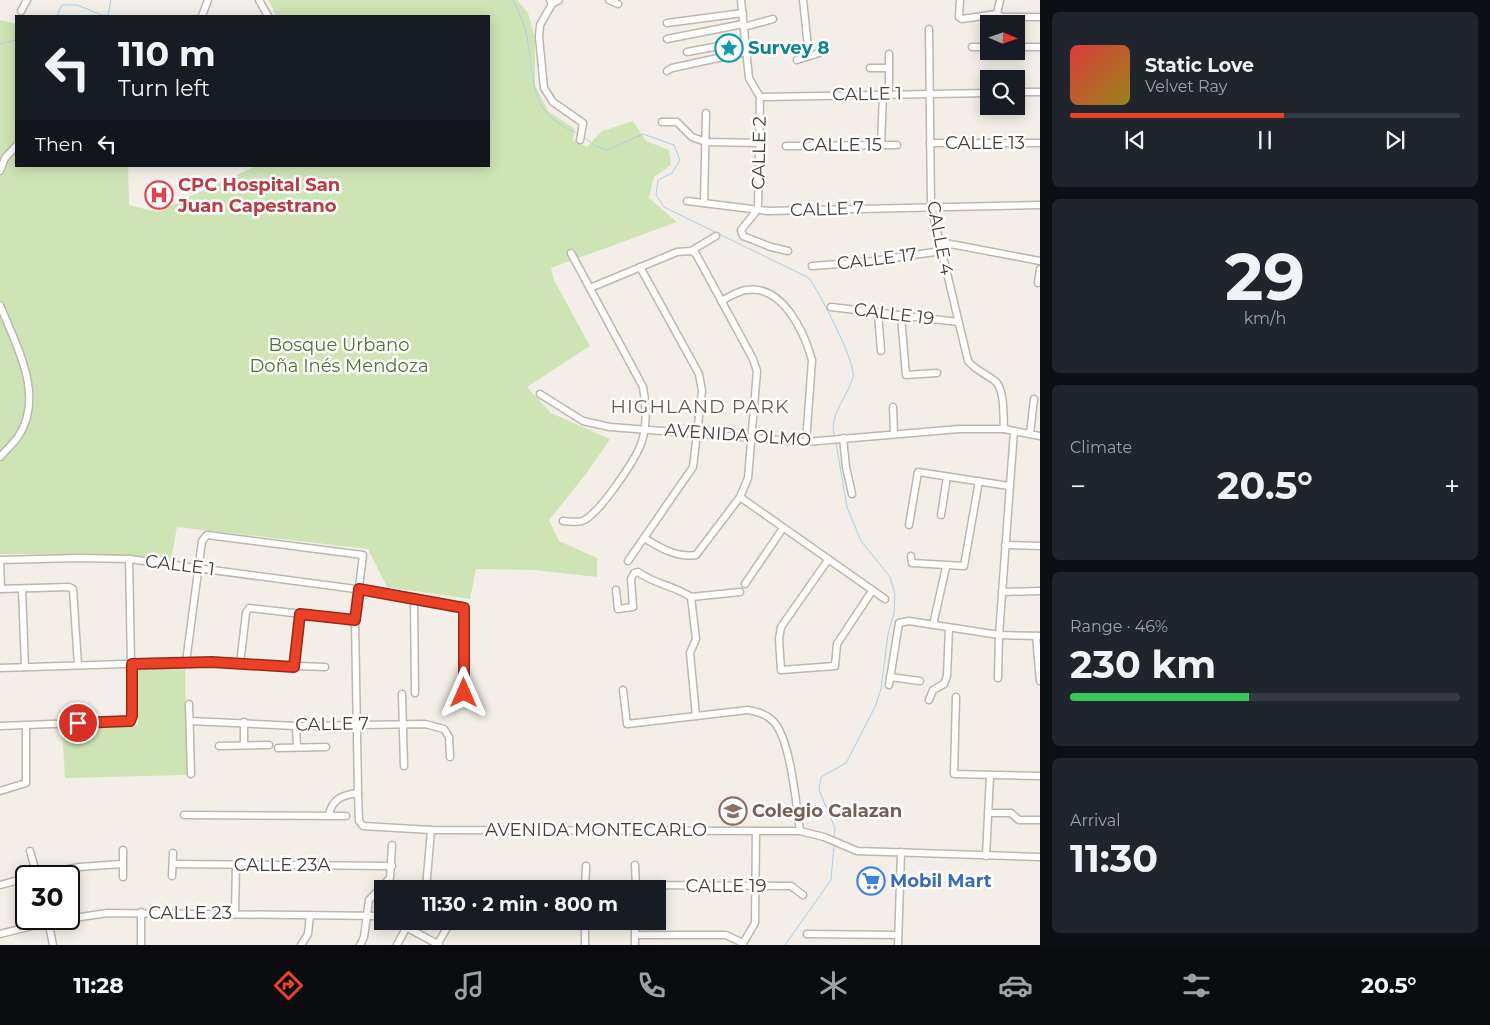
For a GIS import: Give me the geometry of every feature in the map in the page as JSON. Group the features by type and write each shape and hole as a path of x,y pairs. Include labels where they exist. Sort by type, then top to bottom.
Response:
{"street":[{"path":"21,11 27,0"},
{"path":"202,15 208,0"},
{"path":"259,0 267,15"},
{"path":"559,0 551,2 540,25 538,37 544,88 553,102 583,123 580,140"},
{"path":"609,0 618,4"},
{"path":"741,0 746,52 752,85 760,97"},
{"path":"803,0 809,56"},
{"path":"960,0 959,17 962,19 997,14 1002,17 1040,17"},
{"path":"997,14 1000,0"},
{"path":"666,23 743,13"},
{"path":"667,39 773,20"},
{"name":"CALLE 4","path":"929,29 931,206 968,360 974,369 997,383 1000,389 1004,429"},
{"path":"687,52 745,41"},
{"path":"1025,47 1040,46"},
{"path":"972,47 980,47"},
{"path":"666,71 672,68 746,52"},
{"path":"797,60 819,53"},
{"path":"881,145 889,54"},
{"path":"870,68 889,68"},
{"name":"CALLE 1","path":"760,97 980,92"},
{"path":"1025,92 1040,92"},
{"name":"CALLE 2","path":"758,209 760,97"},
{"path":"704,203 706,113"},
{"path":"662,122 677,122 692,137 706,142 760,143"},
{"name":"CALLE 13","path":"930,143 1040,143"},
{"name":"CALLE 15","path":"786,146 898,145"},
{"path":"0,171 5,158 15,147"},
{"name":"CALLE 7","path":"687,201 768,211 1040,205"},
{"path":"758,209 741,230 743,236 771,247 788,251"},
{"path":"590,288 677,252 692,250 716,236"},
{"path":"940,242 1040,261"},
{"path":"644,538 665,551 686,557 696,555 740,497 748,478 757,371 753,359 696,254 692,250"},
{"name":"CALLE 17","path":"812,266 866,262 941,251"},
{"path":"563,521 582,521 596,512 636,455 642,441 646,401 643,387 571,253"},
{"path":"628,561 693,467 702,390 698,374 640,267"},
{"path":"1038,283 1040,269"},
{"path":"721,301 744,290 760,289 774,295 787,308 809,349 812,360 806,442"},
{"path":"0,304 26,369 29,404 24,424 18,437 0,457"},
{"name":"CALLE 19","path":"830,307 958,322"},
{"path":"878,313 881,351"},
{"path":"901,316 906,375 937,373"},
{"name":"AVENIDA OLMO","path":"540,394 583,421 610,427 752,439 806,442 959,428 1004,429"},
{"path":"1030,434 1034,399"},
{"path":"893,408 894,434"},
{"path":"1004,429 1040,436"},
{"path":"998,678 999,635 1014,431"},
{"path":"844,438 846,467 852,494"},
{"path":"909,525 918,472 1010,486"},
{"path":"941,514 947,476"},
{"path":"911,556 912,563 946,567 964,566 979,481"},
{"path":"740,497 885,600"},
{"path":"744,584 783,528"},
{"path":"186,662 202,541 206,535 363,555 355,620 358,793 346,794 336,799 331,806 329,815"},
{"path":"1005,545 1040,546"},
{"path":"0,726 130,721 132,716 132,664 129,559"},
{"name":"CALLE 1","path":"0,560 129,559 414,597 464,608 464,693"},
{"path":"0,560 0,589 69,587 73,589 78,665"},
{"path":"828,560 781,627 779,639 781,670 835,666 837,644 872,591"},
{"path":"933,625 946,567"},
{"path":"616,590 618,609 633,607 631,579 634,573 638,572 658,583 681,590 691,597 740,592"},
{"path":"22,589 25,667"},
{"path":"1002,592 1040,591"},
{"path":"414,597 415,693"},
{"path":"691,597 696,639 690,653 696,716"},
{"path":"240,664 246,614 249,608 355,620"},
{"path":"294,667 300,614"},
{"path":"889,685 899,623 909,621 999,635 1038,636 1040,680"},
{"path":"929,700 933,690 944,684 947,676 948,628"},
{"path":"0,668 186,662 325,667"},
{"path":"890,677 920,681"},
{"path":"624,690 627,724 748,710 763,713 774,722 785,741 800,832"},
{"path":"402,694 404,766"},
{"path":"956,697 954,774 1040,776"},
{"path":"189,704 191,774"},
{"name":"CALLE 7","path":"190,721 244,722 296,726 426,724 444,729 448,737 450,757"},
{"path":"244,722 244,745"},
{"path":"0,791 26,783 26,726"},
{"path":"296,726 297,747"},
{"path":"219,746 269,745"},
{"path":"278,748 326,747"},
{"path":"986,856 990,776"},
{"name":"AVENIDA MONTECARLO","path":"358,793 359,821 363,826 431,830 800,832 824,837 857,850 1040,857"},
{"path":"989,813 1011,813 1019,820 1040,820"},
{"path":"184,815 346,816"},
{"path":"427,880 431,830"},
{"path":"635,935 726,936 743,944 755,923 756,831"},
{"path":"360,945 364,937 370,900 390,878 392,844"},
{"path":"123,850 123,877"},
{"path":"30,851 33,865"},
{"path":"898,945 901,852"},
{"path":"172,876 173,853"},
{"path":"80,867 123,864"},
{"name":"CALLE 23A","path":"173,864 392,866"},
{"path":"235,913 236,865"},
{"name":"CALLE 19","path":"635,865 636,880"},
{"path":"585,880 586,866"},
{"path":"0,885 15,881"},
{"name":"CALLE 19","path":"666,886 791,886 803,895"},
{"path":"141,912 141,945"},
{"name":"CALLE 23","path":"80,917 107,913 141,912 374,915"},
{"path":"301,945 308,934 310,915"},
{"name":"CALLE 23","path":"0,934 15,930"},
{"path":"50,930 53,945"},
{"path":"397,945 405,930"},
{"path":"417,930 438,945 446,930"},
{"path":"585,930 585,945"},
{"path":"635,930 635,945"},
{"path":"807,934 898,935"}],"green space":[{"name":"Bosque Urbano Doña Inés Mendoza","path":"269,0 517,0 528,13 535,38 535,85 548,111 575,129 573,140 587,147 602,131 633,121 646,141 669,150 671,165 654,177 649,198 677,222 551,268 554,280 590,346 527,387 551,413 610,439 586,474 549,520 559,541 597,558 597,577 534,570 476,569 470,599 387,587 368,549 177,527 171,560 80,554 0,554 0,20 15,24 15,167 128,167 129,205 157,212 254,167 490,167 490,15 276,15"},
{"path":"185,667 187,775 65,778 62,729 138,725 138,668"}],"waterway":[{"path":"108,15 111,0"},
{"path":"513,0 526,32 534,86 538,98 543,108 551,117 579,134"},
{"path":"57,15 62,5 77,5 102,15"},
{"path":"102,15 108,15"},
{"path":"0,44 15,40"},
{"path":"583,136 595,146 607,150 643,134 674,145 680,160 672,173 658,180 656,195 664,207 809,278 836,327 852,369 853,377 851,384 836,412 833,427 834,435"},
{"path":"834,837 835,828 819,790 821,777 846,763 875,707 881,689 888,634 894,614 895,594 890,577 861,541 847,507 836,443"},
{"path":"785,945 831,880 834,845"}],"place":[{"name":"Survey 8","path":"729,48"},
{"name":"CPC Hospital San Juan Capestrano","path":"159,195"},
{"name":"Colegio Calazan","path":"733,811"},
{"name":"Mobil Mart","path":"871,881"}],"district":[{"name":"HIGHLAND PARK","path":"700,406"}],"route":[{"path":"78,723 130,721 132,716 132,664 212,662 294,667 300,614 355,620 359,589 414,597 464,608 464,693"}]}
